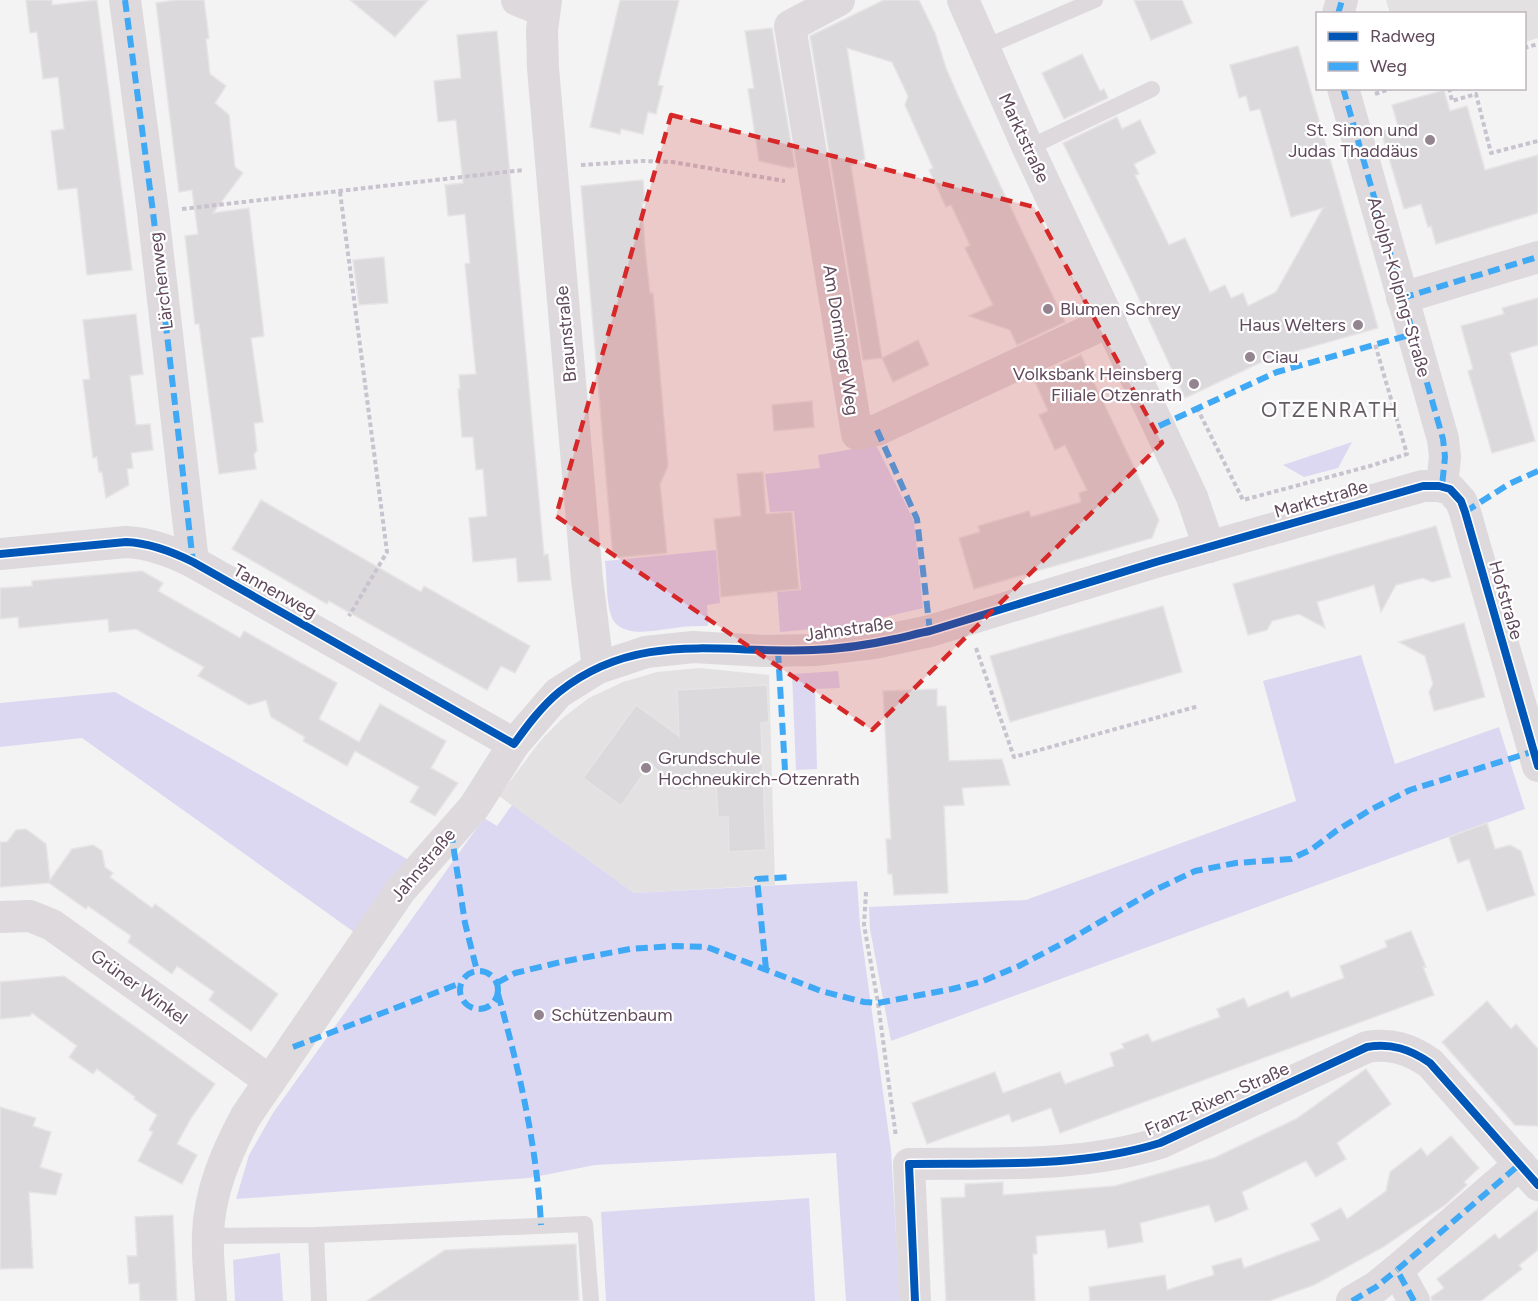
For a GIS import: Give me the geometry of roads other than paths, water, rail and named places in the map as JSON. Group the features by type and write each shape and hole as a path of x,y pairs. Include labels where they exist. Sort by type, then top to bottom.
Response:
{"street":[{"name":"Lärchenweg","path":"125,0 153,212 193,562"},
{"name":"Am Dominger Weg","path":"839,0 790,26 856,434 877,430 1110,321"},
{"name":"Marktstraße","path":"963,0 1028,148 1192,497 1209,546 1416,488 1431,485 1442,486"},
{"name":"Braunstraße","path":"536,4 542,30 542,58 587,579 598,668"},
{"name":"Adolph-Kolping-Straße","path":"1344,90 1444,446 1442,486"},
{"path":"1402,298 1538,257"},
{"name":"Hofstraße","path":"1442,486 1450,489 1458,497 1466,512 1538,766"},
{"name":"Tannenweg","path":"0,554 134,542 166,549 334,641 514,744"},
{"name":"Jahnstraße","path":"211,1301 208,1236 214,1193 227,1153 246,1116 400,891 474,807 514,744 558,693 598,668 639,653 673,648 764,651 834,649 896,639 1209,546"},
{"name":"Grüner Winkel","path":"0,917 30,916 52,925 270,1081"},
{"name":"Franz-Rixen-Straße","path":"915,1301 909,1164 1069,1161 1128,1152 1160,1143 1361,1050 1380,1046 1402,1048 1430,1064 1529,1174"},
{"path":"1352,1301 1376,1287 1529,1174"},
{"path":"1397,1270 1413,1301"}],"lane":[{"path":"983,48 1095,0"},
{"path":"1028,148 1152,89"},
{"path":"208,1236 316,1235 585,1224 591,1301"},
{"path":"316,1235 319,1301"}],"place":[{"name":"St. Simon und Judas Thaddäus","path":"1430,140"},
{"name":"Blumen Schrey","path":"1048,309"},
{"name":"Haus Welters","path":"1358,325"},
{"name":"Ciau","path":"1250,357"},
{"name":"Volksbank Heinsberg Filiale Otzenrath","path":"1194,384"},
{"name":"Grundschule Hochneukirch-Otzenrath","path":"646,768"},
{"name":"Schützenbaum","path":"539,1015"}],"district":[{"name":"OTZENRATH","path":"1330,410"}]}
